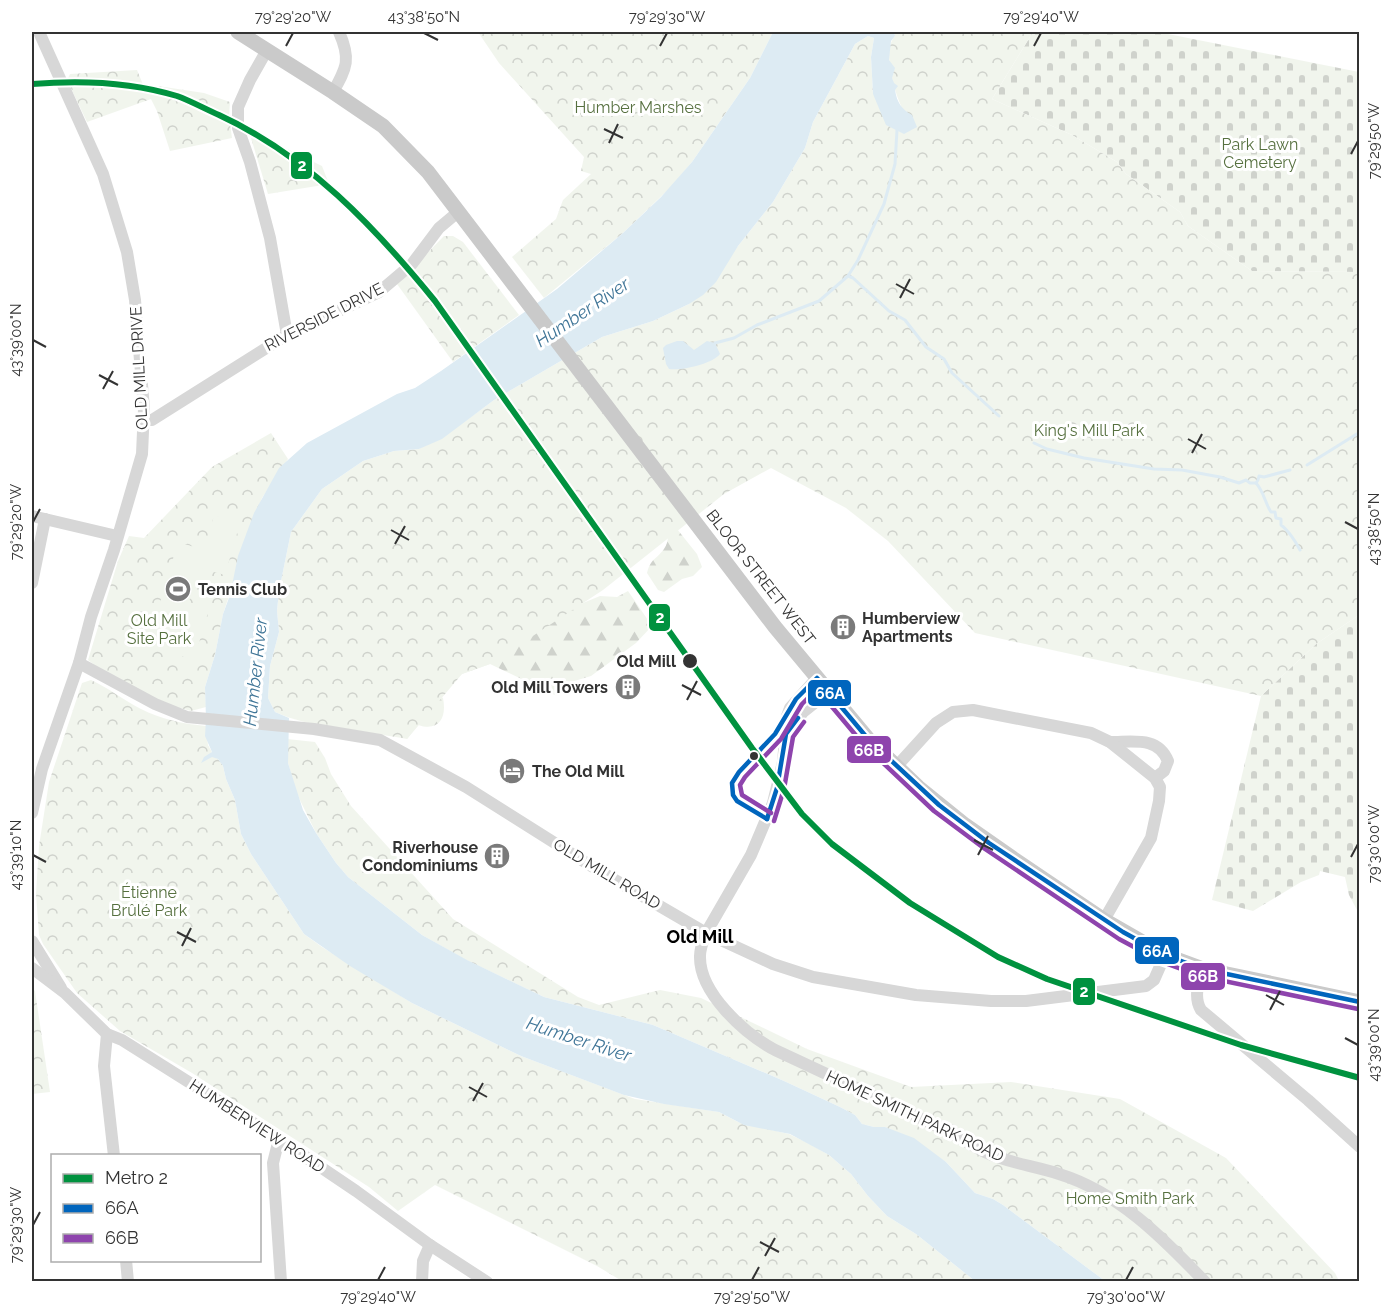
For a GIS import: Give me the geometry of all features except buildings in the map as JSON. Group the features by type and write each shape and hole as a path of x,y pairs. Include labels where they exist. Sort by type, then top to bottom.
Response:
{"main road":[{"name":"BLOOR STREET WEST","path":"238,32 383,126 428,172 828,692 869,740 896,767 965,825 1104,920 1166,955 1203,969 1359,1002"}],"street":[{"name":"OLD MILL DRIVE","path":"32,813 42,769 79,663 143,450 144,409 135,300 127,252 103,174 39,32"},
{"path":"333,92 347,64 346,51 339,32"},
{"path":"267,50 238,107 238,128 250,162 270,238 287,334"},
{"name":"RIVERSIDE DRIVE","path":"143,420 152,420 287,334 379,292 412,264 439,228 458,212"},
{"path":"32,516 117,536"},
{"path":"32,583 45,519"},
{"name":"OLD MILL ROAD","path":"79,663 154,704 187,717 314,729 380,740 466,786 596,869 706,933 773,964 813,977 916,995 981,1001 1026,1001 1143,986 1154,980 1166,955"},
{"name":"HOME SMITH PARK ROAD","path":"817,678 790,708 777,788 766,819 751,855 706,933 700,954 701,970 714,996 739,1026 758,1041 951,1133 985,1152 1002,1159 1060,1174 1117,1202 1163,1239 1205,1281"},
{"path":"786,734 803,712 828,692"},
{"path":"896,767 936,723 953,712 973,710 1091,734 1110,742 1155,777 1160,787 1151,838 1104,920"},
{"path":"1110,742 1141,742 1156,745 1164,750 1168,761 1164,771 1155,777"},
{"path":"32,941 40,957 65,993"},
{"name":"HUMBERVIEW ROAD","path":"32,968 65,993 107,1034 122,1040 279,1139 430,1245 487,1281"},
{"path":"1203,969 1197,993 1201,1010 1308,1100 1359,1147"},
{"path":"107,1034 104,1066 114,1154"},
{"path":"279,1139 273,1163 280,1281"},
{"path":"422,1281 423,1261 430,1245"},
{"path":"126,1262 128,1281"}],"green space":[{"name":"Humber Marshes","path":"478,32 773,32 750,78 692,162 672,186 623,233 544,298 512,257 556,219 563,200 591,174 581,171 584,157 499,63"},
{"name":"King's Mill Park","path":"894,32 1033,32 992,99 1072,135 1117,162 1126,174 1180,212 1188,226 1252,271 1359,272 1359,615 1316,644 1261,696 975,633 888,541 846,508 771,468 724,494 603,590 490,664 462,674 407,739 322,726 275,712 268,698 270,666 279,632 277,611 279,591 291,532 322,489 363,461 394,451 419,449 494,400 602,337 653,321 689,304 773,202 805,148 813,122 855,44 868,36 874,38 871,57 873,94 903,110 893,84 889,62"},
{"name":"Park Lawn Cemetery","path":"1033,32 1158,32 1359,72 1359,272 1252,271 1188,226 1180,212 1126,174 1117,162 1072,135 992,99"},
{"path":"137,70 144,87 157,89 158,86 204,93 230,102 232,138 170,151 151,99 87,122 67,80 70,74"},
{"path":"251,138 279,145 322,166 329,184 268,194"},
{"path":"444,236 453,236 463,242 519,315 453,362 397,284"},
{"name":"Old Mill Site Park","path":"271,433 288,459 262,498 223,614 215,655 205,687 206,707 191,711 169,705 114,680 88,660 118,561 129,536 144,538 212,467"},
{"name":"Tennis Club","path":"214,515 240,523 225,575 199,568 189,602 209,609 194,660 147,646 178,542 204,550"},
{"path":"669,519 697,554 702,567 693,576 682,579 664,592 658,590 647,573 652,562 666,546"},
{"path":"628,591 652,626 636,643 591,676 561,685 560,695 557,696 490,664 462,674 436,693 443,698 444,705 440,722 431,727 418,725 407,739 383,616 527,626 600,596 617,597"},
{"path":"1359,615 1359,911 1349,895 1345,877 1320,871 1319,875 1301,882 1253,911 1212,900 1261,696 1316,644"},
{"name":"Étienne Brûlé Park","path":"91,680 148,713 206,726 208,745 212,752 210,754 223,766 235,800 241,834 251,854 304,934 322,947 412,1003 521,1056 635,1099 719,1112 738,1122 789,1134 810,1144 829,1155 851,1174 887,1216 916,1234 975,1281 622,1281 597,1266 435,1185 398,1211 369,1187 192,1073 120,1031 77,993 39,935 36,894 39,846 49,782 82,683"},
{"name":"Home Smith Park","path":"287,739 315,742 351,806 453,919 578,997 599,1005 660,990 701,998 807,1049 911,1087 1011,1082 1120,1099 1226,1158 1335,1273 1339,1281 1105,1281 1003,1205 975,1193 946,1162 885,1127 862,1124 855,1115 840,1107 653,1025 544,997 466,960 422,935 348,877 336,863 316,833 297,794 288,763"},
{"path":"32,988 35,991 50,1092 32,1094"}],"water":[{"name":"Humber River","path":"773,32 894,32 889,60 895,68 892,78 898,86 895,90 898,102 912,115 917,127 904,134 886,125 873,94 871,57 874,38 868,36 855,44 813,122 805,148 773,202 738,246 716,282 703,295 653,321 602,337 494,400 442,439 419,449 394,451 363,461 322,489 291,532 279,591 277,611 279,632 270,666 268,698 275,712 289,718 288,763 303,810 316,833 348,877 422,935 467,960 544,997 653,1025 840,1107 855,1115 862,1124 885,1127 914,1138 946,1162 975,1193 1003,1205 1105,1281 975,1281 916,1234 887,1216 851,1174 829,1155 790,1134 744,1125 719,1112 664,1104 624,1095 521,1056 412,1003 350,966 304,934 251,854 241,834 235,800 223,766 218,759 212,757 201,763 204,757 212,752 205,736 205,687 215,655 238,556 254,513 279,468 307,443 397,394 415,388 441,371 557,289 623,233 661,197 692,162 750,78"},
{"path":"677,341 683,341 694,350 707,341 715,343 720,354 696,366 669,369 663,348"}],"waterway":[{"path":"715,343 734,338 757,325 819,301 848,276 884,204 895,164 897,130"},
{"path":"848,276 889,311 905,320 926,347 944,359 952,373 999,416"},
{"path":"1307,465 1360,432"},
{"path":"1034,443 1047,449 1084,458 1154,469 1182,470 1239,483 1246,480 1256,483 1271,512 1275,512 1276,518 1281,519 1281,525 1292,536 1300,550"},
{"path":"1256,483 1259,476 1264,477 1290,470"}],"metro line":[{"name":"2","path":"32,84 105,83 160,91 177,96 219,115 282,151 338,195 388,246 435,301 752,748 802,814 832,844 910,903 998,957 1047,979 1241,1045 1360,1078"}],"transit line":[{"name":"66A","path":"767,819 737,801 733,795 732,783 739,772 775,734 796,699 817,678 869,740 939,805 989,843 1123,932 1165,955 1203,969 1360,1002"},
{"name":"66B","path":"771,813 742,795 740,785 781,739 802,704 817,689 864,745 934,811 985,849 1119,939 1162,962 1200,976 1358,1009"},
{"name":"66A","path":"767,819 777,788 786,734 798,718"},
{"name":"66B","path":"774,821 784,789 793,737 804,722"}],"place":[{"name":"Tennis Club","path":"178,589"},
{"name":"Humberview Apartments","path":"843,627"},
{"name":"Old Mill","path":"690,661"},
{"name":"Old Mill Towers","path":"628,687"},
{"name":"The Old Mill","path":"512,771"},
{"name":"Riverhouse Condominiums","path":"497,856"}],"district":[{"name":"Old Mill","path":"700,936"}]}
